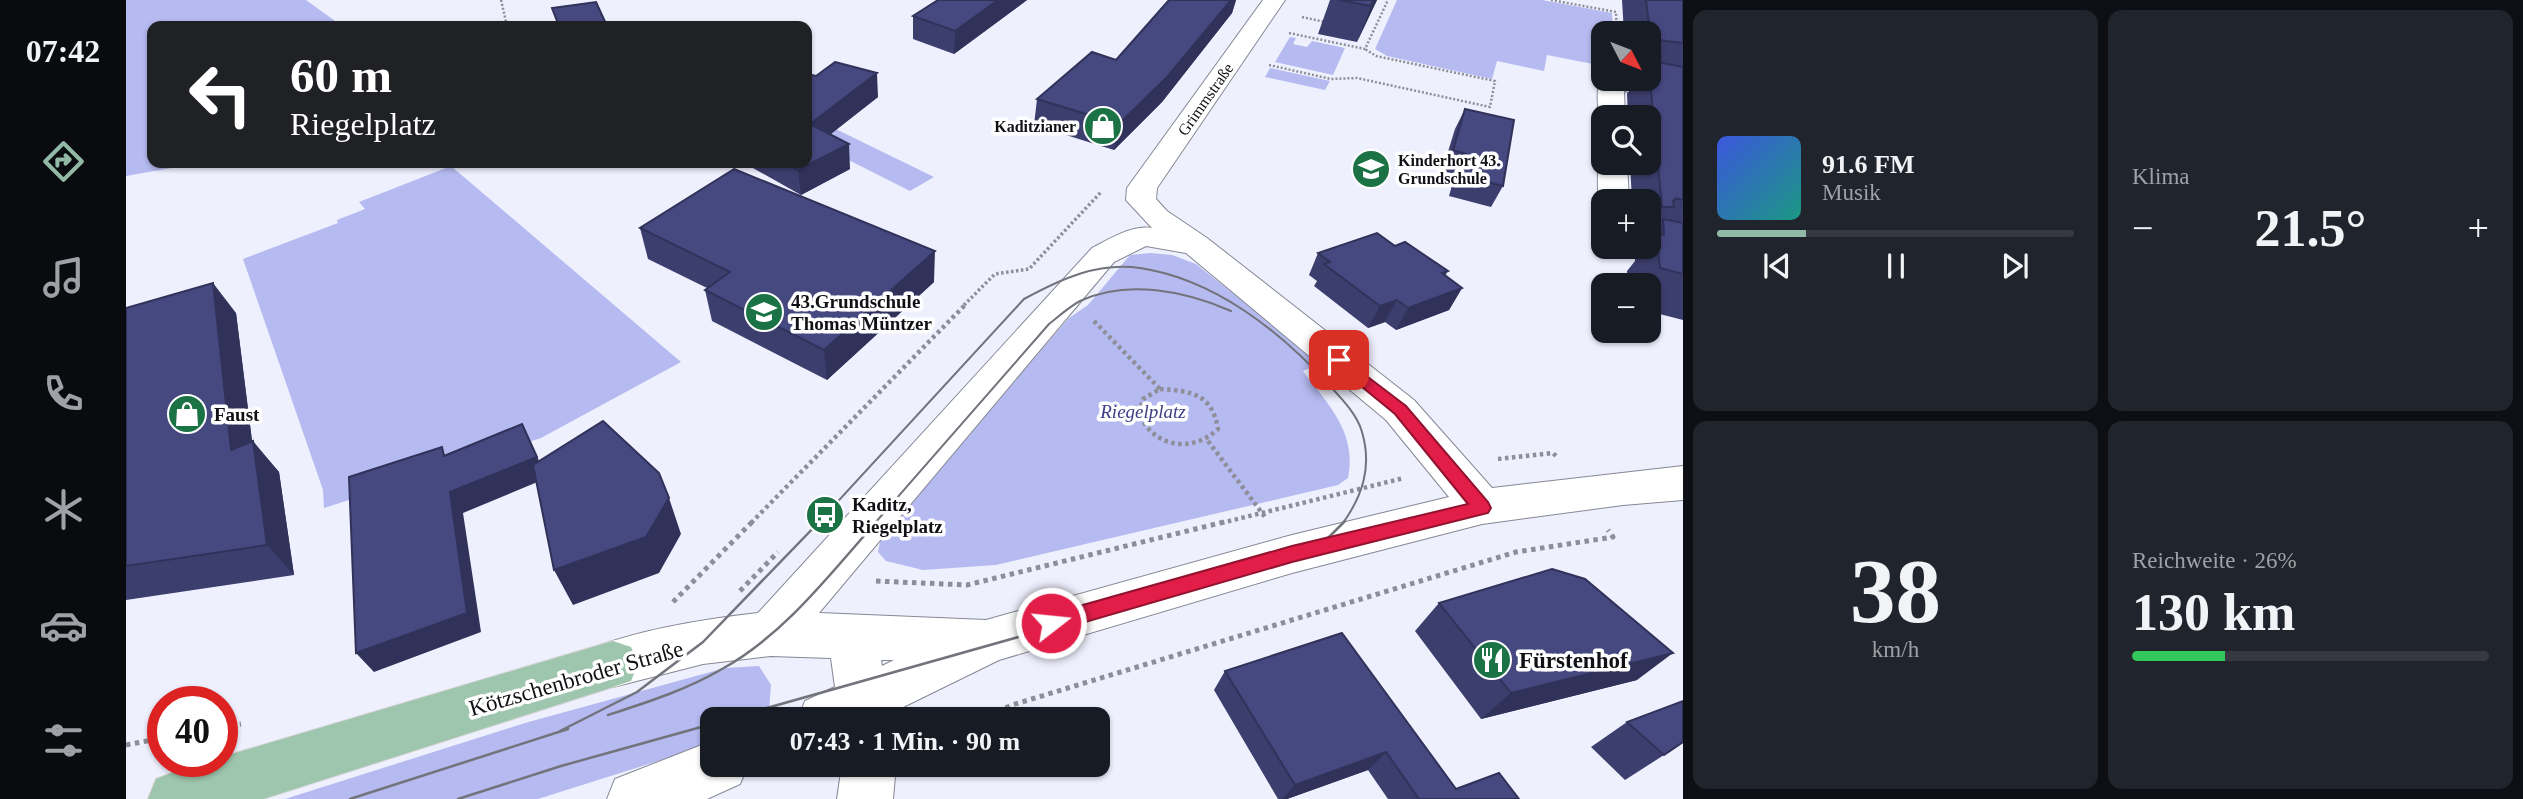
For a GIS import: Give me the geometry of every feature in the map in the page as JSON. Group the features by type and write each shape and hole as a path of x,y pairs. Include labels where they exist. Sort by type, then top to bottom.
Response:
{"main road":[{"name":"Kötzschenbroder Straße","path":"176,799 613,664"}],"street":[{"name":"Grimmstraße","path":"1140,200 1142,188 1275,0"},
{"path":"1612,105 1611,81 1683,95"},
{"path":"1140,200 1156,217 1196,245 1400,410 1482,508"},
{"path":"771,635 1103,255 1142,236 1196,245"},
{"name":"Kötzschenbroder Straße","path":"863,707 989,641 1292,554 1482,508 1582,493 1683,483"},
{"name":"Kötzschenbroder Straße","path":"613,664 703,642 771,635 989,641"},
{"path":"852,637 852,707"},
{"path":"635,799 662,791 700,774"},
{"path":"864,799 867,777"}],"path":[{"path":"501,0 506,21"},
{"path":"1365,49 1388,0"},
{"path":"1551,0 1616,12 1616,21"},
{"path":"1234,57 1331,79 1357,78 1490,107 1494,81 1376,56 1365,49 1256,26"},
{"path":"666,609 995,274 1029,269 1102,191 1140,200"},
{"path":"1029,269 1083,309 1160,389"},
{"path":"1160,389 1186,390 1205,399 1217,414 1218,422 1218,429 1209,441 1193,445 1167,442 1147,429 1139,413 1143,399 1160,389"},
{"path":"1209,441 1292,554"},
{"path":"877,581 967,585 1375,487 1447,465"},
{"path":"1008,707 1516,552 1613,537 1582,493"},
{"path":"126,745 147,741"}],"green space":[{"path":"126,0 306,0 335,21 147,21 147,168 172,168 126,176"},
{"path":"1397,0 1542,0 1612,13 1612,21 1591,21 1591,64 1547,55 1544,71 1497,61 1492,79 1387,56 1375,49"},
{"path":"1290,37 1296,38 1293,44 1307,47 1312,41 1345,48 1333,75 1275,62"},
{"path":"1270,68 1330,81 1325,90 1265,77"},
{"path":"812,117 934,177 910,191 812,142"},
{"path":"446,168 453,168 681,362 541,438 324,508 323,490 243,259 338,223 337,220 365,209 359,202"},
{"name":"Riegelplatz","path":"1130,255 1172,255 1196,264 1321,363 1303,371 1331,408 1345,433 1350,462 1348,478 1338,485 996,565 923,570 886,561 878,552 881,537 1069,318 1088,305"},
{"path":"759,666 771,685 769,707 700,707 700,748 538,799 285,799 525,723 725,668"}],"building":[{"path":"938,0 998,0 955,31 913,16"},
{"path":"1169,0 1231,0 1167,77 1119,124 1037,99 1092,52 1116,60"},
{"path":"1339,0 1373,0 1371,6"},
{"path":"1646,0 1683,0 1683,43 1661,40 1661,21 1649,21"},
{"path":"596,2 605,21 557,21 552,8"},
{"path":"835,62 877,73 812,122 812,75 816,76"},
{"path":"1661,63 1683,67 1683,200 1676,198 1673,201 1674,207 1662,207 1659,175 1661,105 1652,105 1651,91 1661,91"},
{"path":"1465,109 1514,120 1503,186 1460,175 1466,154 1453,150"},
{"path":"812,125 849,144 812,163"},
{"path":"734,169 935,251 824,350 705,290 730,272 640,228"},
{"path":"1663,219 1683,223 1683,274 1660,268 1661,234 1664,235"},
{"path":"1377,233 1395,246 1405,242 1448,271 1442,273 1462,288 1408,308 1397,300 1380,306 1324,264 1330,262 1318,253"},
{"name":"Faust","path":"213,283 231,450 253,441 267,545 126,566 126,308"},
{"path":"603,421 659,473 669,498 646,537 554,570 533,465"},
{"path":"522,424 537,457 450,492 467,613 356,653 349,477 442,447 444,456"},
{"path":"1552,569 1585,579 1673,653 1511,693 1439,603"},
{"path":"1342,633 1456,789 1499,773 1519,799 1419,799 1386,752 1295,785 1225,671"},
{"path":"1683,701 1683,742 1664,755 1627,722"}],"tram line":[{"path":"818,523 1024,299 1080,274 1124,267 1167,274 1194,283 1244,310 1289,345 1343,401 1360,425 1366,457 1364,480 1356,502 1343,523"},
{"path":"875,523 1049,324 1076,303 1098,294 1137,289 1176,293 1231,311"},
{"path":"560,731 637,692 703,642 820,521"},
{"path":"608,715 681,689 745,655 806,602 877,521"},
{"path":"771,707 1295,559 1329,537 1343,523"},
{"path":"458,799 561,766 700,727"},
{"path":"350,799 568,729"}],"place":[{"name":"Kaditzianer","path":"1103,126"},
{"name":"Kinderhort 43. Grundschule","path":"1371,169"},
{"name":"43.Grundschule Thomas Müntzer","path":"764,312"},
{"name":"Faust","path":"187,414"},
{"name":"Kaditz, Riegelplatz","path":"825,515"},
{"name":"Fürstenhof","path":"1492,660"}],"route":[{"path":"1051,623 1292,554 1482,508 1400,410 1339,360"}]}
